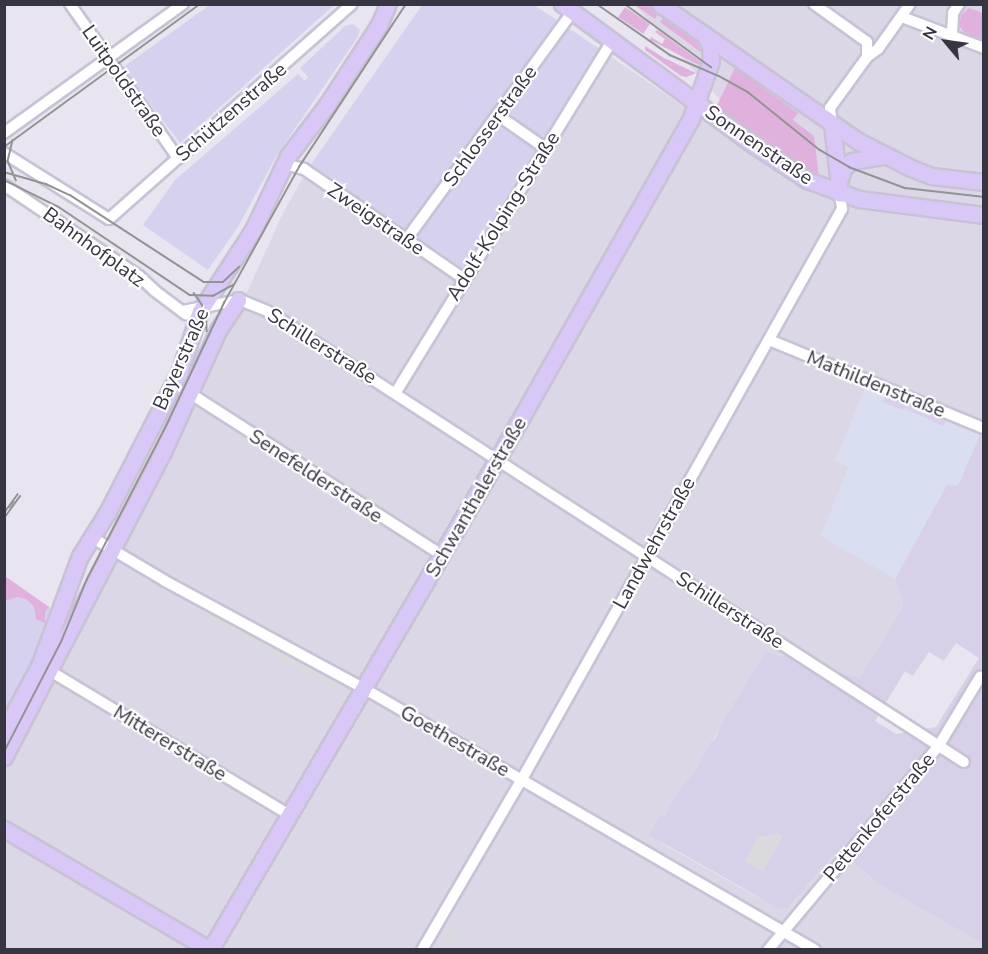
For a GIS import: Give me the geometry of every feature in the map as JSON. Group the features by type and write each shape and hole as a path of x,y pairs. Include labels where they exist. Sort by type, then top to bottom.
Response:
{"main road":[{"name":"Bayerstraße","path":"4,731 39,666 76,565 93,538 179,373 193,328 210,306 253,230 285,164 379,25 388,4"},
{"path":"660,4 832,125 885,156 933,176 984,182"},
{"name":"Sonnenstraße","path":"567,8 800,176 892,205 984,215"},
{"name":"Schwanthalerstraße","path":"210,950 365,689 497,460 698,103 711,61 710,45 704,34"},
{"name":"Landwehrstraße","path":"832,125 839,188"},
{"path":"839,188 850,162 885,156"},
{"name":"Bayerstraße","path":"4,757 191,394 218,330 238,300"},
{"path":"4,829 210,950"}],"street":[{"name":"Luitpoldstraße","path":"70,4 178,158"},
{"path":"4,133 183,4"},
{"name":"Schützenstraße","path":"109,219 352,4"},
{"path":"814,4 867,42 867,57"},
{"path":"832,125 830,108 867,57 878,49 910,4"},
{"path":"952,34 953,13 958,4"},
{"name":"Schlosserstraße","path":"406,240 499,116 567,8"},
{"path":"902,17 984,48"},
{"name":"Adolf-Kolping-Straße","path":"396,392 612,41"},
{"path":"499,116 545,148"},
{"name":"Bahnhofplatz","path":"4,153 109,219"},
{"name":"Zweigstraße","path":"285,164 304,170 464,279"},
{"name":"Bahnhofplatz","path":"4,185 132,270 155,291 183,311 193,328"},
{"name":"Landwehrstraße","path":"422,950 522,779 842,209 839,188"},
{"path":"183,311 238,300"},
{"name":"Schillerstraße","path":"238,300 267,311 396,392 497,460 964,762"},
{"name":"Mathildenstraße","path":"769,340 984,428"},
{"name":"Senefelderstraße","path":"191,394 442,555"},
{"name":"Goethestraße","path":"93,538 175,586 365,689 815,950"},
{"name":"Mittererstraße","path":"50,671 290,815"},
{"name":"Pettenkoferstraße","path":"768,950 938,747 980,678"}],"shaded area":[{"path":"211,4 334,5 180,143 122,68"},
{"path":"422,5 534,5 604,52 464,271 307,170"},
{"path":"635,5 983,5 983,436 866,387 835,461 849,467 821,535 895,579 903,603 900,612 859,678 732,707 695,771 679,790 664,817 661,816 663,844 759,898 789,907 834,854 855,864 880,885 983,944 983,949 5,950 5,765 98,596 187,414 218,343 249,288 283,213 307,170 604,52 794,182"},
{"path":"635,5 648,5 659,13 655,19"},
{"path":"625,7 650,24 643,34 618,17"},
{"path":"969,8 983,13 983,40 966,34 959,26 961,15"},
{"path":"665,16 695,37 702,53 660,22"},
{"path":"353,24 360,30 357,38 277,155 238,227 208,270 143,225 175,180 298,74 305,81 308,77 300,68 345,26"},
{"path":"657,30 701,62 701,66 650,40 651,37 662,44 665,39 655,32"},
{"path":"645,46 696,73 687,77 681,76 645,50"},
{"path":"735,68 798,113 793,120 814,136 819,177 786,157 716,107"},
{"path":"867,387 983,436 983,944 880,885 855,864 834,854 788,908 780,909 649,835 660,815 664,817 679,790 695,771 766,652 859,678 900,612 903,603 895,579 821,536 848,467 835,461","holes":["956,643 979,658 936,727 896,734 875,721 905,671 913,676 929,652 944,661"]},
{"path":"867,387 885,395 883,402 903,410 904,408 943,426 946,421 980,435 958,486 947,485 895,579 821,536 848,467 835,461"},
{"path":"5,576 56,612 5,724"},
{"path":"6,577 49,607 45,612 45,623 36,619 34,606 26,599 17,597 5,601"},
{"path":"203,607 336,684 333,689 200,612"},
{"path":"777,833 783,837 763,872 745,861 758,837"},
{"path":"450,927 463,934 456,947 443,940"}],"tram line":[{"path":"4,147 200,4"},
{"path":"4,752 61,642 87,579 168,422 224,303 299,167 406,4"},
{"path":"597,4 670,55 719,76 748,92 820,150 849,167 905,188 984,197"},
{"path":"625,4 711,67"},
{"path":"13,140 8,161 16,180"},
{"path":"4,172 46,184 70,195 204,282 223,282 239,267"},
{"path":"4,180 59,207 190,295 213,296 233,285"},
{"path":"194,293 206,310 207,331"}],"railway":[{"path":"4,515 19,494"}]}
